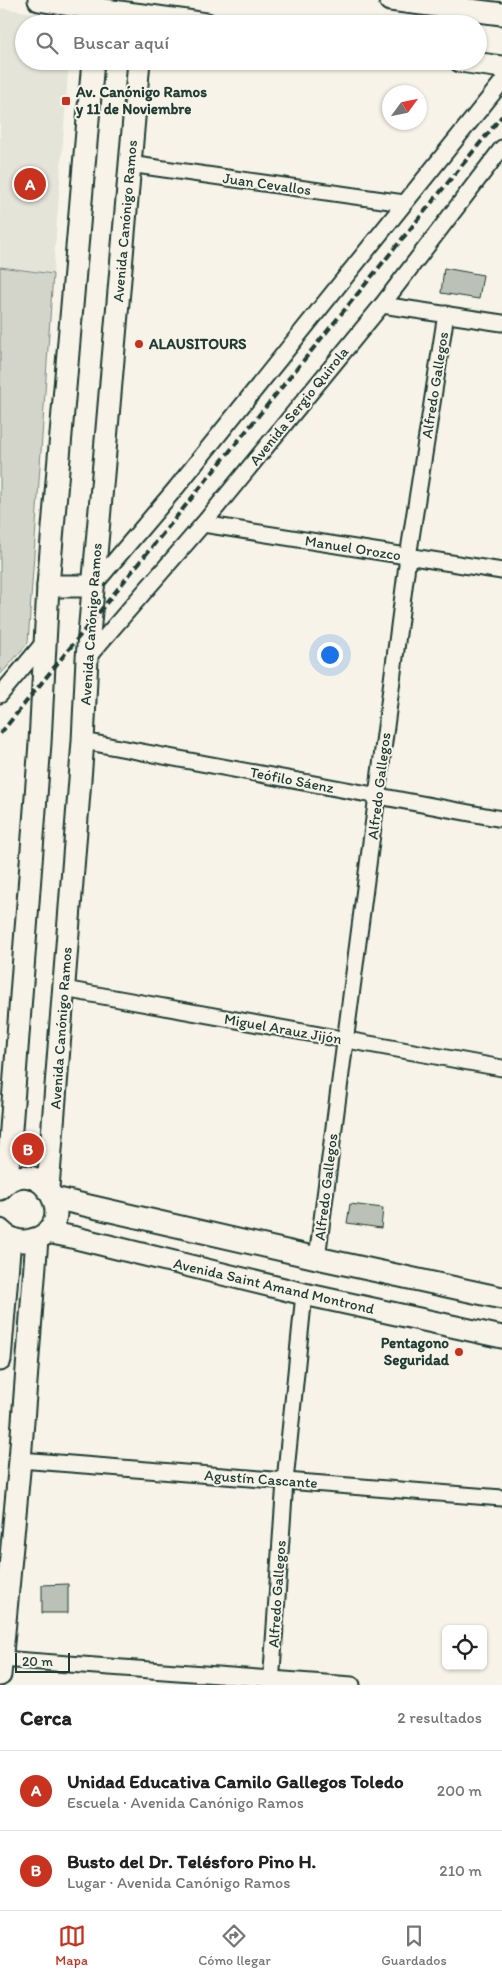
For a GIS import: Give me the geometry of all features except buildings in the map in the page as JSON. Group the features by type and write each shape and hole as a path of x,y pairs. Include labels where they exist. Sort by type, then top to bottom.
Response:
{"main road":[{"path":"40,0 97,11 144,12 160,15"},
{"path":"390,0 420,2 502,14"},
{"path":"487,64 502,66"},
{"path":"2,1186 40,743 48,586 91,70"},
{"name":"Avenida Canónigo Ramos","path":"1,1667 42,1236 55,1220 56,1205 51,1193 83,741 87,658 138,70"},
{"path":"48,586 93,586"},
{"path":"2,1186 14,1179 28,1178 43,1183 51,1193 317,1258 502,1298"},
{"path":"0,1360 5,1234 19,1241 42,1236"},
{"name":"Avenida Saint Amand Montrond","path":"42,1236 72,1237 304,1294 502,1337"}],"street":[{"path":"93,586 182,480 502,82"},
{"name":"Avenida Sergio Quirola","path":"87,658 203,524 382,305 502,148"},
{"name":"Juan Cevallos","path":"130,164 404,204"},
{"path":"382,305 502,322"},
{"name":"Alfredo Gallegos","path":"317,1258 408,557 446,314"},
{"name":"Manuel Orozco","path":"203,524 502,571"},
{"path":"0,695 45,640"},
{"name":"Teófilo Sáenz","path":"83,741 502,819"},
{"name":"Miguel Arauz Jijón","path":"64,989 502,1068"},
{"name":"Alfredo Gallegos","path":"271,1682 285,1480 304,1294"},
{"name":"Agustín Cascante","path":"20,1460 502,1498"},
{"path":"1,1667 352,1685"}],"shaded area":[{"path":"0,8 48,15 15,15 15,70 68,70 53,274 0,267"},
{"path":"0,267 53,274 28,643 0,675"}],"railway":[{"path":"0,734 502,116"}],"place":[{"name":"Av. Canónigo Ramos y 11 de Noviembre","path":"66,101"},
{"name":"Unidad Educativa Camilo Gallegos Toledo","path":"30,184"},
{"name":"ALAUSITOURS","path":"139,344"},
{"name":"Busto del Dr. Telésforo Pino H.","path":"28,1149"},
{"name":"Pentagono Seguridad","path":"459,1352"}]}
